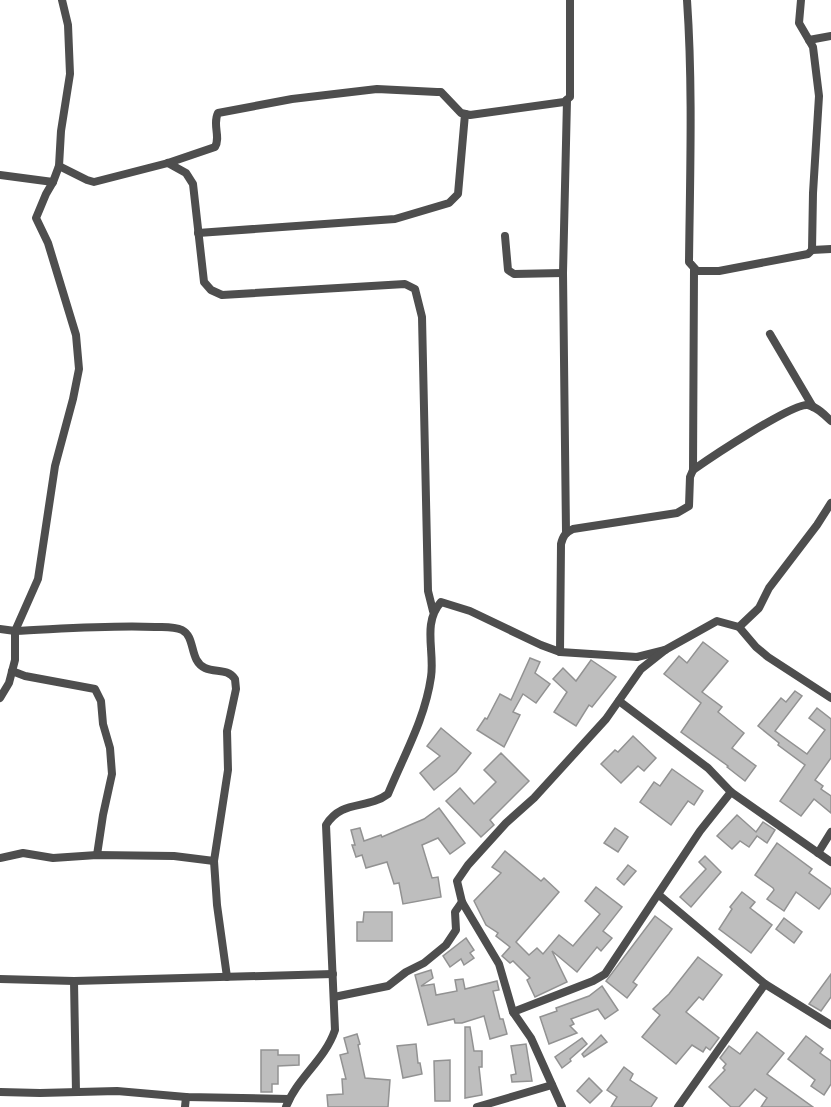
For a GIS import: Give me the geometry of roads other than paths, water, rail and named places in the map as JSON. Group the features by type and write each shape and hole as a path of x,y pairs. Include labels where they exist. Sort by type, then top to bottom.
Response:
{"street":[{"path":"0,698 9,683 15,660 15,631 38,579 55,466 79,369 76,335 69,309 48,243 36,218 54,182 59,166 61,131 70,74 68,25 62,0"},
{"path":"566,532 564,273 567,100 570,87 570,0"},
{"path":"560,652 561,544 566,532 677,513 689,507 690,477 693,470 694,269 689,262 691,102 687,0"},
{"path":"801,0 799,23 813,47 819,96 812,250"},
{"path":"809,40 831,36"},
{"path":"59,166 94,182 168,163 215,147 218,141 216,120 218,113 292,99 377,89 437,92 465,114 567,100"},
{"path":"198,233 395,219 449,203 458,194 465,114"},
{"path":"0,1092 117,1091 287,1103 296,1087 325,1053 332,1041 336,1020 326,825 332,814 343,808 380,800 388,794 425,711 432,675 430,638 433,611 428,591 422,317 415,289 405,284 222,295 211,290 204,282 193,184 186,173 168,163"},
{"path":"0,175 54,182"},
{"path":"505,236 508,270 514,274 564,273"},
{"path":"694,269 719,271 808,254 812,250 831,249"},
{"path":"770,334 813,407"},
{"path":"693,470 791,410 807,405 831,421"},
{"path":"739,627 759,608 769,588 831,503"},
{"path":"433,611 441,602 470,611 560,652 637,657 665,650"},
{"path":"562,1107 531,1038 513,1012 499,964 462,902 457,881 468,865 606,720 641,669 665,650 717,621 739,627 768,657 831,698"},
{"path":"0,629 15,631 143,626 175,628 184,630 188,635 195,659 200,664 205,668 226,671 235,679 236,689 227,731 228,770 214,861 217,905 227,977"},
{"path":"12,671 25,676 95,689 98,695 110,748 112,774 97,855"},
{"path":"619,700 708,768 730,792 831,862"},
{"path":"513,1012 600,978 619,954 700,831 730,792"},
{"path":"818,853 831,832"},
{"path":"0,858 23,853 53,858 97,855 174,856 214,861"},
{"path":"659,895 765,984 831,1025"},
{"path":"334,998 388,986 406,972 424,963 446,945 456,930 455,912 462,902"},
{"path":"0,979 74,981 333,974"},
{"path":"74,981 76,1092"},
{"path":"678,1107 765,984"},
{"path":"477,1107 552,1085"},
{"path":"518,1095 518,1107"},
{"path":"185,1107 186,1097"}]}
